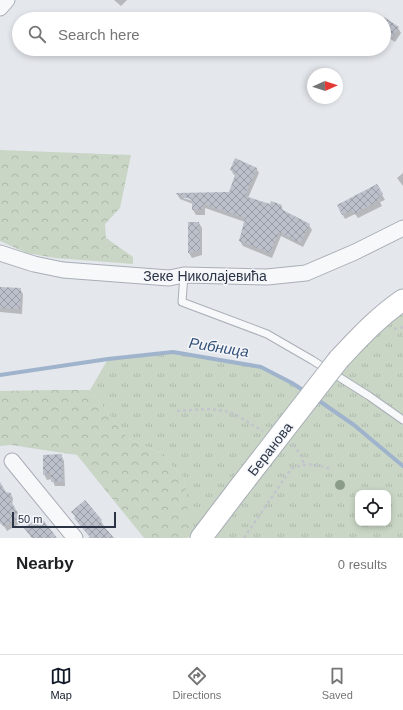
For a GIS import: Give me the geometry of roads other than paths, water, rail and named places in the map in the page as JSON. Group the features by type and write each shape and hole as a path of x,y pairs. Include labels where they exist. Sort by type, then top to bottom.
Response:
{"main road":[{"name":"Беранова","path":"201,538 339,359 386,311 403,300"}],"street":[{"path":"0,8 7,0"},
{"name":"Зеке Николајевића","path":"0,253 34,264 63,270 168,278 184,275 267,277 306,273 355,252 403,228"},
{"path":"12,461 75,538"}],"lane":[{"path":"184,275 182,302 267,334 369,396 403,420"}],"waterway":[{"name":"Рибница","path":"0,375 108,359 173,352 261,367 306,392"},
{"name":"Рибница","path":"315,398 354,425 403,466"}]}
